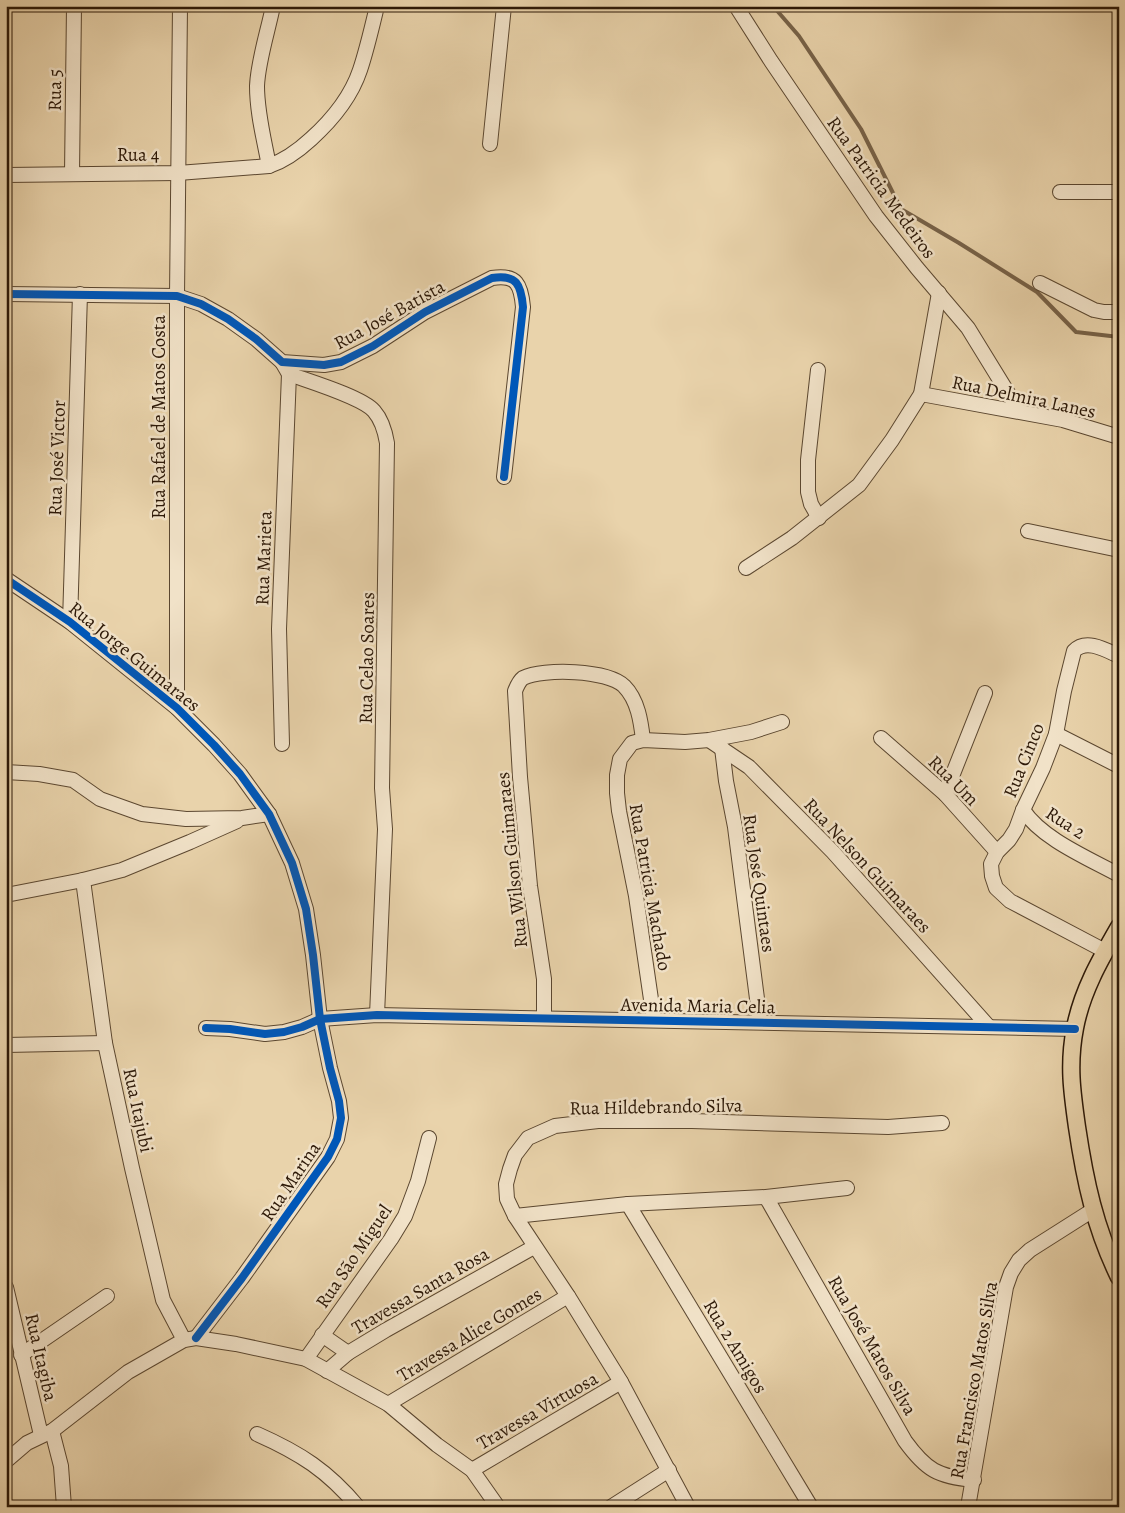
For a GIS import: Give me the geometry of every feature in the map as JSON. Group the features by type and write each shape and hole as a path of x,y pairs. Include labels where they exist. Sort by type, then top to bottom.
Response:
{"main road":[{"path":"1119,927 1088,984 1075,1029 1070,1082 1092,1210 1106,1251 1119,1277"}],"street":[{"name":"Rua 5","path":"72,174 74,6"},
{"name":"Rua Rafael de Matos Costa","path":"177,708 177,296 180,6"},
{"path":"273,6 258,70 257,85 260,120 269,166 282,162 297,151 321,130 340,108 352,90 360,70 377,6"},
{"path":"490,144 504,6"},
{"name":"Rua Patricia Medeiros","path":"736,6 876,216 968,328 1019,411"},
{"name":"Rua 4","path":"6,175 178,173 269,166"},
{"path":"1060,192 1119,192"},
{"name":"Rua José Batista","path":"285,368 341,362 373,346 425,312 469,288 492,278 502,276 512,278 518,284 522,295 523,307 504,478"},
{"path":"1040,283 1094,310 1119,312"},
{"path":"746,568 792,538 859,485 892,440 921,394 939,293"},
{"path":"6,294 177,296 201,304 228,319 256,339 285,368"},
{"name":"Rua José Victor","path":"70,622 80,294"},
{"name":"Rua Marieta","path":"282,744 279,629 285,368"},
{"name":"Rua Celao Soares","path":"285,368 361,401 373,409 379,416 384,428 387,443 382,788 385,829 377,1015"},
{"path":"818,370 808,460 808,492 811,504 819,518"},
{"name":"Rua Delmira Lanes","path":"921,394 1063,420 1119,437"},
{"path":"1028,531 1119,550"},
{"name":"Rua Jorge Guimaraes","path":"6,579 70,622 177,708 240,774 270,814 292,863 306,910 320,1019"},
{"name":"Rua Cinco","path":"1105,952 1010,902 996,888 991,864 997,852 1009,840 1016,829 1043,768 1056,734 1074,651 1078,646 1092,646 1119,656"},
{"name":"Rua Wilson Guimaraes","path":"544,1018 544,979 530,886 514,698 515,691 520,680 538,674 591,673 608,678 622,684 632,695 639,716 643,740"},
{"path":"945,794 985,692"},
{"path":"643,740 685,742 709,740 751,732 782,722"},
{"path":"1056,734 1119,766"},
{"name":"Rua Um","path":"881,738 945,794 997,852"},
{"name":"Rua Patricia Machado","path":"643,740 632,743 620,759 617,775 617,793 636,896 654,1020"},
{"name":"Rua Nelson Guimaraes","path":"709,740 749,767 832,852 989,1027"},
{"name":"Rua José Quintaes","path":"722,748 735,827 760,1022"},
{"path":"6,772 39,774 72,780 100,799 142,814 186,818 242,818 270,814"},
{"name":"Rua 2","path":"1023,810 1029,820 1048,836 1119,875"},
{"path":"6,895 84,880 122,870 242,818"},
{"name":"Rua Itajubi","path":"84,880 105,1043 160,1289 163,1300 190,1339"},
{"name":"Avenida Maria Celia","path":"206,1028 265,1034 284,1032 320,1019 377,1015 1075,1029"},
{"name":"Rua Marina","path":"6,1461 27,1443 47,1433 128,1372 190,1339 242,1278 317,1173 337,1139 341,1118 339,1101 320,1019"},
{"path":"6,1046 105,1043"},
{"name":"Rua Hildebrando Silva","path":"688,1507 621,1382 568,1296 515,1216 507,1199 506,1184 515,1155 528,1138 555,1126 598,1121 692,1121 888,1127 942,1123"},
{"name":"Rua São Miguel","path":"306,1359 392,1239 405,1216 418,1181 429,1138"},
{"path":"515,1216 628,1204 766,1196 847,1188"},
{"name":"Rua José Matos Silva","path":"766,1196 916,1456 928,1467 943,1475 974,1480"},
{"name":"Rua 2 Amigos","path":"628,1204 811,1507"},
{"name":"Rua Francisco Matos Silva","path":"968,1507 1006,1287 1011,1272 1019,1260 1030,1250 1092,1210"},
{"name":"Travessa Santa Rosa","path":"328,1371 348,1353 386,1330 534,1247"},
{"name":"Rua Itagiba","path":"6,1287 21,1355 47,1433 61,1466 64,1507"},
{"path":"21,1355 107,1296"},
{"name":"Travessa Alice Gomes","path":"388,1404 568,1296"},
{"path":"322,1335 348,1353"},
{"path":"190,1339 236,1344 306,1359 388,1404 437,1445 472,1470 498,1507"},
{"name":"Travessa Virtuosa","path":"472,1470 621,1382"},
{"path":"257,1434 288,1447 314,1464 344,1490 358,1507"},
{"path":"611,1507 669,1470"}],"waterway":[{"path":"773,6 799,36 861,129 901,209 1037,292 1076,332 1119,337"}],"cycle path":[{"path":"6,294 177,296 201,304 228,319 256,339 282,362 324,365 341,362 373,346 425,312 492,278 507,278 519,287 523,307 504,477"},
{"path":"6,579 70,622 177,708 214,745 240,774 269,814 292,863 306,909 320,1019 339,1101 341,1118 337,1139 328,1157 242,1278 196,1338"},
{"path":"206,1028 265,1034 284,1032 320,1019 377,1015 1075,1029"}]}
